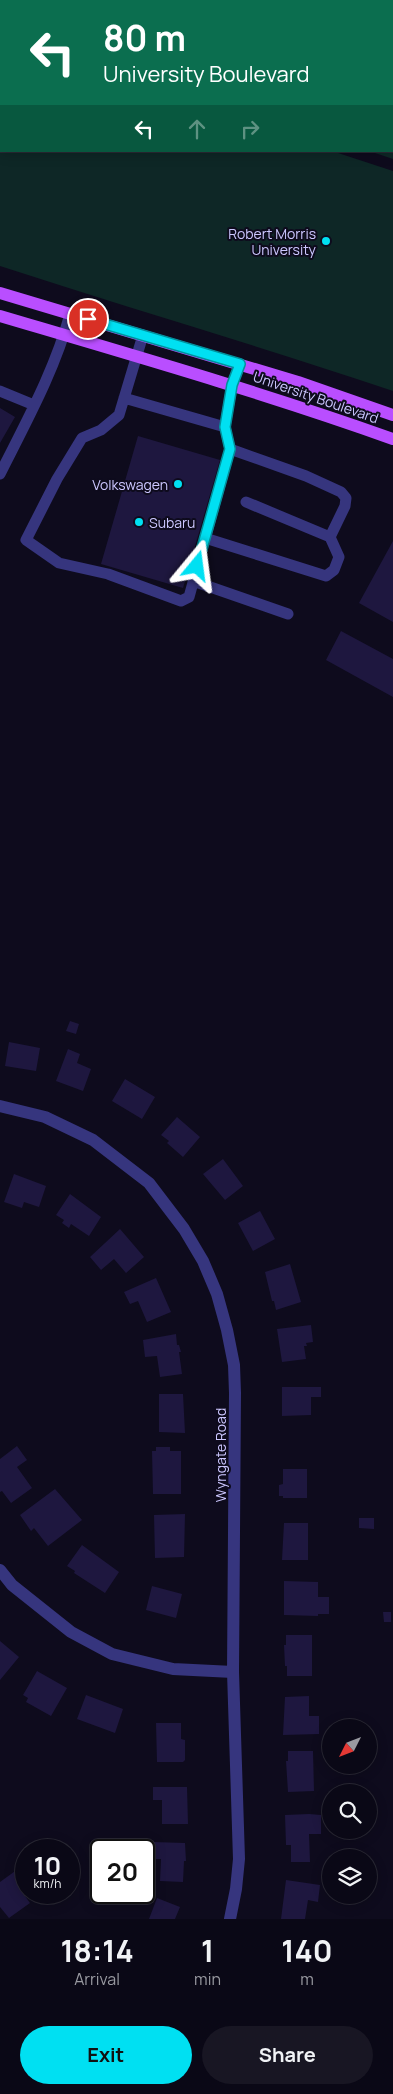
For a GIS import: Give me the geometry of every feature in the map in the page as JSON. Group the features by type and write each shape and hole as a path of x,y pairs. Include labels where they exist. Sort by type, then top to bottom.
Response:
{"main road":[{"name":"University Boulevard","path":"0,293 240,364 393,415"},
{"name":"University Boulevard","path":"0,316 232,385 393,439"}],"street":[{"name":"Wyngate Road","path":"0,1106 45,1117 94,1140 149,1183 184,1229 203,1261 217,1294 234,1365 233,1672 239,1859 230,1919"},
{"path":"0,1570 12,1585 72,1632 112,1654 173,1669 233,1672"}],"lane":[{"path":"0,474 45,385 70,314"},
{"path":"143,335 119,415 101,430 82,438 57,479 26,540 59,563 108,574 181,600 189,597 230,449 225,427 232,385 240,364"},
{"path":"0,391 34,406"},
{"path":"124,398 225,427"},
{"path":"230,449 306,476 342,492 346,498 345,506 330,537"},
{"path":"205,538 326,576 334,570 338,557 330,537 246,502"},
{"path":"193,581 288,614"}],"green space":[{"path":"0,152 335,152 393,171 393,391 295,359 0,266"},
{"path":"372,152 393,152 393,159"}],"building":[{"path":"0,408 15,417 0,443"},
{"path":"138,436 220,460 183,588 101,564"},
{"path":"393,541 393,622 359,603"},
{"path":"341,631 393,659 393,697 326,660"},
{"path":"70,1021 79,1024 76,1034 66,1031"},
{"path":"9,1042 40,1048 36,1071 5,1066"},
{"path":"68,1049 80,1054 77,1063 91,1069 83,1091 56,1081"},
{"path":"125,1079 155,1097 142,1119 112,1101"},
{"path":"177,1117 200,1137 183,1157 161,1135"},
{"path":"223,1159 243,1186 225,1200 203,1174"},
{"path":"14,1174 46,1186 39,1207 24,1202 22,1208 4,1202"},
{"path":"70,1194 101,1217 89,1236 71,1224 69,1228 62,1223 64,1220 56,1215"},
{"path":"260,1211 275,1239 253,1251 238,1223"},
{"path":"120,1229 144,1257 126,1273 114,1259 101,1270 90,1257"},
{"path":"290,1264 301,1302 276,1310 265,1272"},
{"path":"156,1278 171,1312 147,1322 138,1301 130,1304 124,1292"},
{"path":"311,1325 313,1342 306,1343 307,1346 304,1346 306,1359 282,1362 277,1329"},
{"path":"176,1334 177,1345 179,1345 181,1352 179,1352 182,1374 160,1377 157,1356 145,1357 143,1340"},
{"path":"282,1387 321,1387 321,1397 311,1397 311,1415 282,1416"},
{"path":"159,1394 183,1394 185,1433 159,1432"},
{"path":"17,1446 27,1460 17,1467 32,1488 11,1503 2,1491 0,1492 0,1459"},
{"path":"156,1447 170,1447 170,1451 181,1451 181,1494 153,1494 152,1451 156,1451"},
{"path":"283,1469 307,1469 307,1498 283,1498 283,1496 279,1496 279,1485 283,1484"},
{"path":"55,1489 82,1520 48,1546 34,1528 31,1531 20,1515"},
{"path":"185,1514 184,1557 155,1558 154,1515"},
{"path":"359,1518 374,1518 374,1529 359,1528"},
{"path":"284,1523 308,1523 308,1560 282,1560"},
{"path":"82,1545 119,1572 105,1593 74,1573 75,1571 67,1566"},
{"path":"284,1581 318,1582 318,1597 329,1597 329,1614 318,1614 318,1616 284,1615"},
{"path":"152,1586 182,1594 176,1618 146,1610"},
{"path":"383,1612 391,1612 391,1622 384,1622"},
{"path":"286,1635 312,1635 312,1676 287,1676 284,1645 286,1645"},
{"path":"0,1641 19,1657 0,1680"},
{"path":"37,1671 67,1688 51,1716 26,1702 28,1698 23,1695"},
{"path":"86,1695 123,1709 115,1733 77,1719"},
{"path":"309,1696 309,1716 319,1716 319,1734 283,1735 285,1697"},
{"path":"156,1723 181,1723 181,1739 185,1740 185,1760 183,1762 157,1762"},
{"path":"288,1751 313,1751 314,1791 288,1792 286,1761 288,1761"},
{"path":"153,1787 187,1787 188,1824 162,1824 162,1800 153,1800"},
{"path":"285,1815 321,1815 321,1834 309,1834 310,1862 291,1862 291,1845 286,1845"},
{"path":"155,1842 185,1843 186,1861 184,1861 183,1882 160,1881 161,1859 155,1859"},
{"path":"15,1871 15,1904 29,1904 9,1918 0,1907 0,1882"},
{"path":"286,1880 320,1885 318,1902 308,1900 305,1919 281,1919"},
{"path":"157,1898 180,1907 175,1919 149,1919"}],"place":[{"name":"Robert Morris University","path":"326,241"},
{"name":"Volkswagen","path":"178,484"},
{"name":"Subaru","path":"139,522"}],"route":[{"path":"88,319 240,364 232,385 225,427 230,449 197,566"}]}
